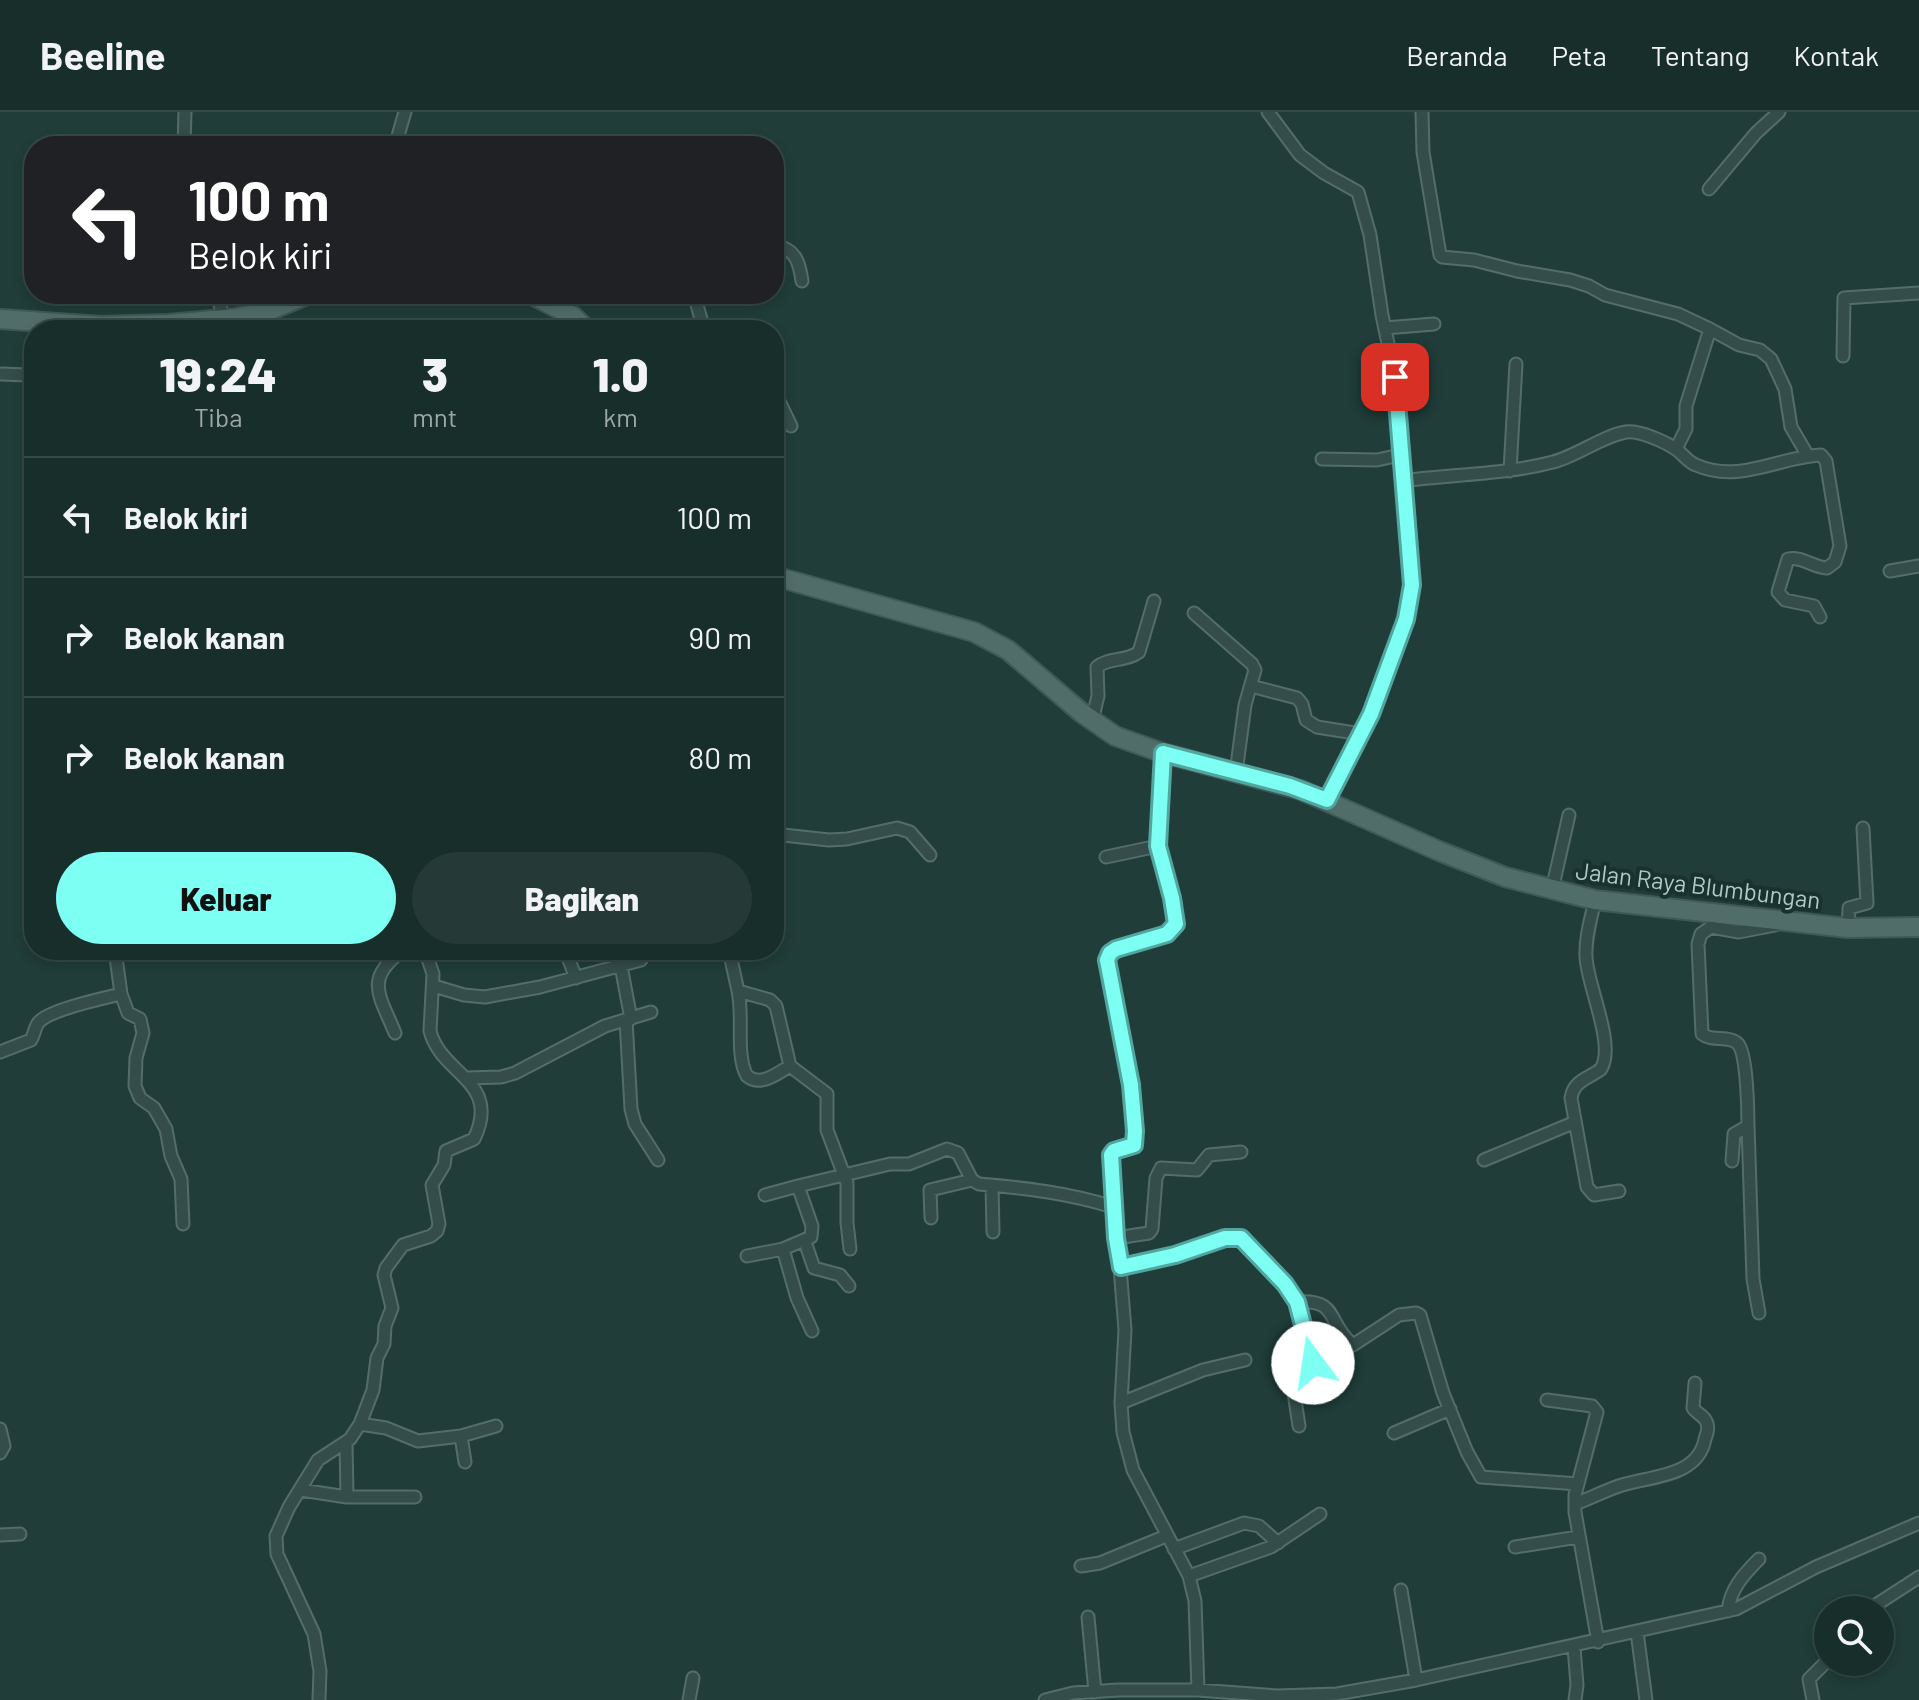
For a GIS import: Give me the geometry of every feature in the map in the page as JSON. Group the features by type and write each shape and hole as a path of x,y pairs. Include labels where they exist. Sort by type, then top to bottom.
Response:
{"main road":[{"path":"238,320 285,304"},
{"path":"550,304 576,320"},
{"path":"0,319 24,324"},
{"name":"Jalan Raya Blumbungan","path":"784,579 974,632 1008,650 1092,721 1115,736 1163,753 1290,786 1474,866 1552,890 1595,900 1787,922 1848,928 1919,927"}],"street":[{"path":"184,136 185,112"},
{"path":"398,136 405,112"},
{"path":"1268,112 1300,155 1358,192 1370,235 1395,377 1412,585 1401,635 1371,714 1327,800"},
{"path":"1422,112 1423,152 1442,257 1474,260 1570,280 1605,295 1678,314 1733,342 1760,350 1771,359 1785,389 1791,427 1808,456"},
{"path":"1709,189 1756,133 1779,112"},
{"path":"784,248 790,249 797,258 802,281"},
{"path":"1843,356 1844,298 1919,293"},
{"path":"568,313 569,304"},
{"path":"1385,328 1434,324"},
{"path":"1676,449 1686,429 1687,400 1710,329"},
{"path":"1510,471 1516,364"},
{"path":"2,374 24,375"},
{"path":"784,412 791,426"},
{"path":"1402,481 1510,471 1566,458 1624,432 1636,432 1676,449 1695,465 1727,471 1761,469 1821,455 1826,461 1840,546 1838,555 1827,568 1817,568 1797,557 1788,559 1778,592 1785,600 1814,606 1820,617"},
{"path":"1322,459 1377,460 1400,455"},
{"path":"1890,571 1919,566"},
{"path":"1092,721 1098,696 1097,667 1105,662 1129,659 1139,652 1154,601"},
{"path":"1194,613 1255,670 1245,705 1236,773"},
{"path":"1251,686 1297,698 1306,720 1317,727 1361,734"},
{"path":"1163,753 1158,846 1176,924 1167,934 1116,949 1107,960 1131,1085 1136,1141 1130,1148 1114,1151 1111,1155 1125,1330 1121,1403 1123,1432 1130,1460 1189,1576 1195,1601 1198,1690"},
{"path":"1552,890 1569,815"},
{"path":"784,835 847,839 897,828 910,832 930,855"},
{"path":"1848,928 1849,908 1867,903 1863,828"},
{"path":"1106,857 1158,846"},
{"path":"1595,900 1587,934 1586,959 1602,1027 1605,1059 1601,1069 1572,1088 1573,1123 1589,1192 1594,1195 1619,1191"},
{"path":"1759,1313 1753,1279 1747,1090 1738,1044 1706,1038 1700,1030 1698,944 1701,934 1711,927 1739,932 1787,922"},
{"path":"116,960 121,994 128,1013 140,1019 143,1025 136,1058 135,1086 140,1098 154,1108 166,1129 171,1156 181,1179 183,1224"},
{"path":"390,960 380,971 378,983 395,1033"},
{"path":"319,1700 320,1671 312,1628 274,1546 278,1526 322,1455 346,1442 360,1424 375,1384 377,1358 384,1344 385,1326 392,1308 384,1275 386,1268 403,1245 437,1231 439,1224 433,1180 442,1170 446,1151 476,1136 481,1114 481,1102 467,1078 446,1059 432,1039 434,986 428,960"},
{"path":"569,960 576,978"},
{"path":"434,986 464,995 485,997 576,978 641,960"},
{"path":"731,960 741,1004 742,1059 747,1076 755,1081 765,1080 790,1066"},
{"path":"621,966 628,1020 631,1109 635,1124 658,1160"},
{"path":"738,991 774,1002 790,1066 820,1088 828,1098 827,1130 844,1173 850,1249"},
{"path":"0,1052 31,1040 37,1024 47,1016 121,994"},
{"path":"467,1078 501,1077 515,1073 605,1026 651,1012"},
{"path":"1484,1160 1573,1123"},
{"path":"1732,1161 1734,1134 1748,1126"},
{"path":"765,1195 844,1173 890,1164 909,1164 947,1149 958,1153 972,1180"},
{"path":"1116,1238 1149,1233 1152,1229 1156,1178 1161,1168 1197,1170 1209,1155 1241,1152"},
{"path":"931,1218 930,1190 972,1180 1083,1198 1113,1207"},
{"path":"992,1185 993,1232"},
{"path":"747,1256 783,1249 811,1237 813,1232 798,1186"},
{"path":"1121,1267 1175,1255 1225,1238 1235,1237 1247,1242 1266,1261 1297,1302 1313,1369 1312,1376 1294,1393 1299,1426"},
{"path":"805,1242 814,1268 840,1275 849,1286"},
{"path":"783,1249 797,1298 812,1331"},
{"path":"1297,1302 1314,1300 1324,1304 1345,1339 1353,1345 1399,1315 1420,1315 1450,1409 1481,1477 1578,1484"},
{"path":"1121,1403 1203,1370 1245,1360"},
{"path":"1575,1504 1619,1486 1666,1475 1695,1459 1705,1444 1707,1427 1703,1417 1693,1408 1695,1383"},
{"path":"1547,1400 1592,1406 1597,1412 1575,1504 1578,1537 1598,1642"},
{"path":"1394,1433 1450,1409"},
{"path":"360,1424 386,1428 418,1441 461,1436 496,1426"},
{"path":"0,1429 4,1446 0,1453"},
{"path":"461,1436 465,1462"},
{"path":"346,1442 347,1497"},
{"path":"301,1490 347,1497 415,1497"},
{"path":"1189,1576 1278,1543 1320,1514"},
{"path":"1174,1549 1244,1523 1259,1526 1278,1543"},
{"path":"1045,1700 1073,1693 1198,1690 1331,1697 1416,1680 1598,1642 1745,1606 1816,1567 1919,1523"},
{"path":"0,1535 20,1534"},
{"path":"1081,1566 1100,1563 1166,1536"},
{"path":"1515,1547 1578,1537"},
{"path":"1728,1611 1734,1590 1759,1559"},
{"path":"1890,1596 1919,1577"},
{"path":"1401,1590 1416,1680"},
{"path":"1088,1617 1095,1692"},
{"path":"1637,1632 1646,1700"},
{"path":"1574,1647 1575,1700"},
{"path":"1813,1700 1809,1679 1814,1674"},
{"path":"689,1700 693,1678"}],"route":[{"path":"1313,1363 1297,1302 1266,1261 1241,1238 1225,1238 1175,1255 1121,1267 1116,1238 1111,1155 1114,1151 1130,1148 1136,1141 1131,1085 1107,960 1116,949 1167,934 1173,931 1176,924 1158,846 1159,781 1163,753 1290,786 1327,800 1371,714 1401,635 1412,585 1395,377"}]}
